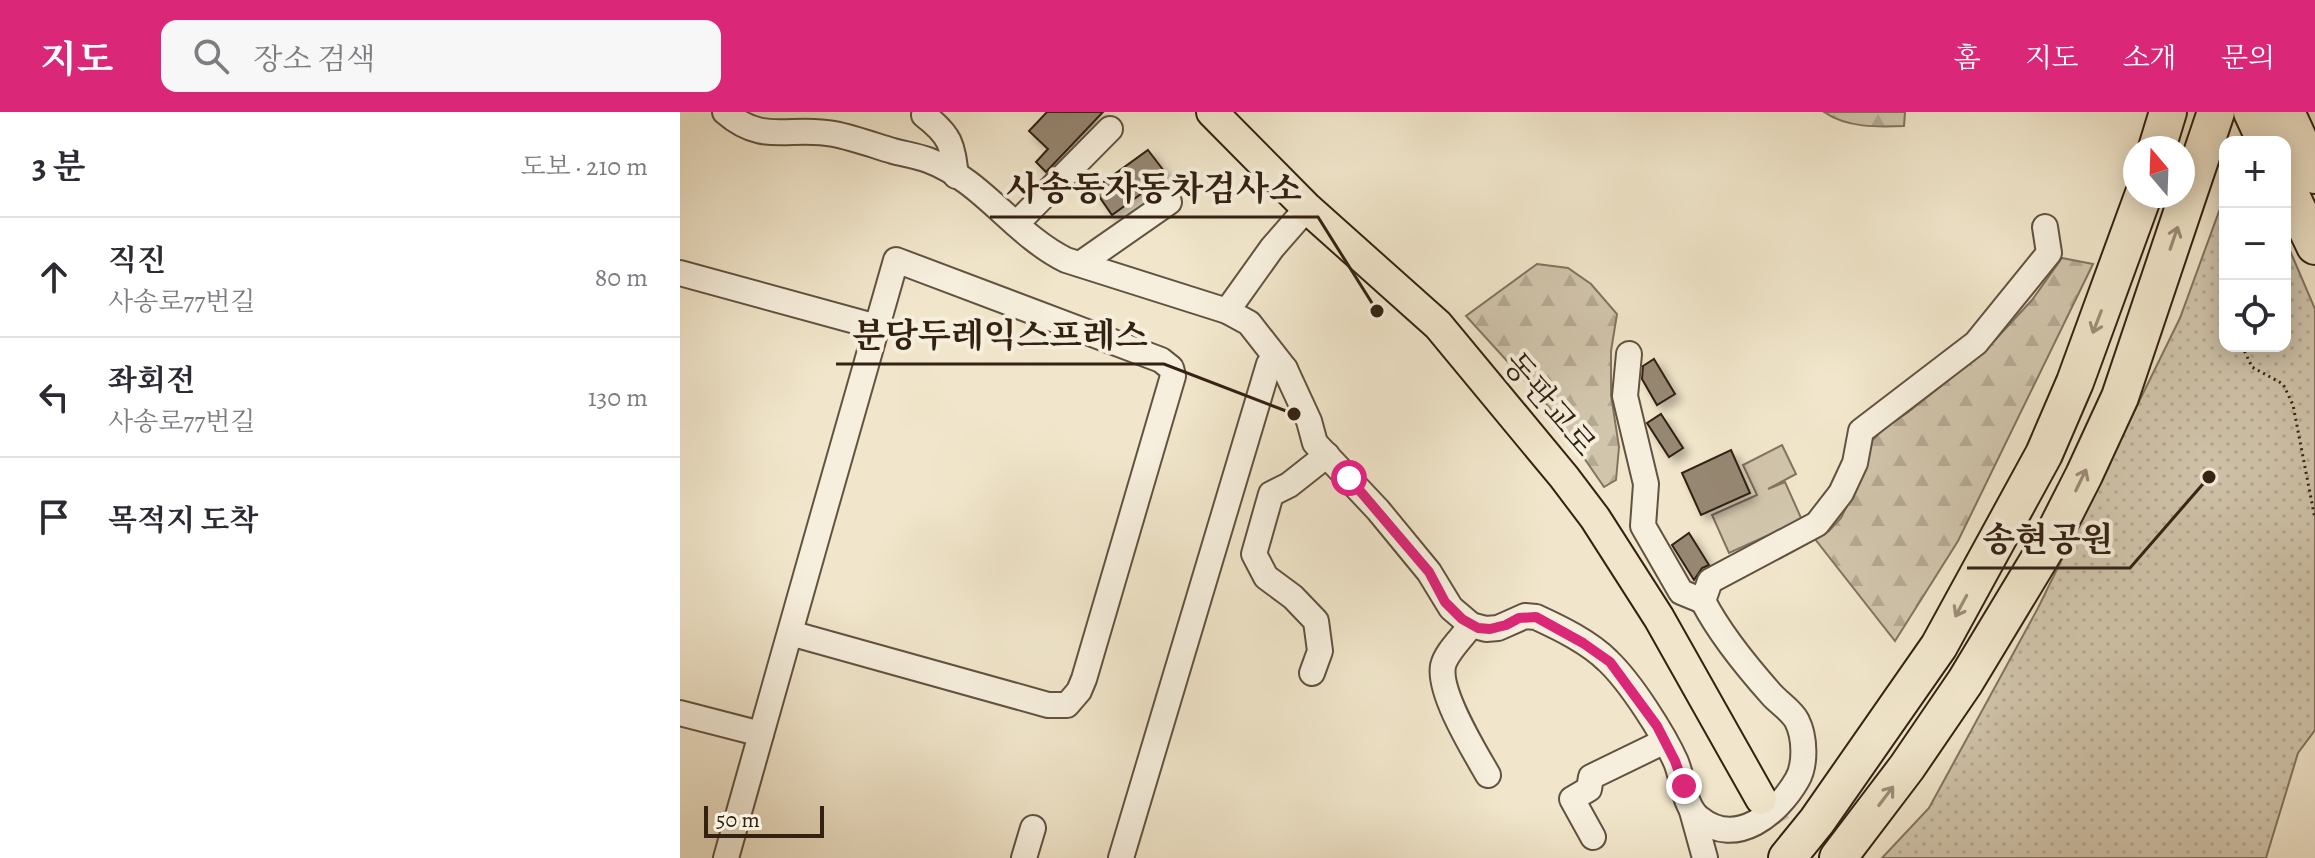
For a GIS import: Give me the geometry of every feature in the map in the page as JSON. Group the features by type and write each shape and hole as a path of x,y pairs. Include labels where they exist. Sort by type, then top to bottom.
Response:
{"highway":[{"path":"2161,136 2168,112"},
{"path":"1838,858 1907,767 1965,682 2052,538 2084,475 2120,397 2216,112"},
{"path":"2252,112 2263,136"},
{"path":"2286,112 2315,175"},
{"path":"2291,196 2315,246"},
{"path":"1787,858 1817,821 1939,646 2037,467 2075,382 2139,208"}],"main road":[{"name":"동판교로","path":"1212,112 1307,208 1438,325 1580,498 1659,618 1759,811"}],"street":[{"path":"725,112 738,124 763,133 814,131 834,134 930,160 956,176 1046,250 1080,264 1227,311 1249,323 1285,369 1309,421 1315,443 1378,510 1429,572 1445,602 1471,625 1494,629 1532,616 1568,634 1610,662 1665,741 1679,770 1705,858"},
{"path":"924,115 941,129 951,143 956,176"},
{"path":"1016,224 1110,129"},
{"path":"1080,264 1169,202"},
{"path":"1227,311 1272,248 1307,208"},
{"path":"1703,601 1710,581 1817,524 1841,493 1855,463 1861,431 1976,343 2049,253 2045,227"},
{"path":"726,858 896,260 1161,360 1171,368 1173,376 1084,679 1067,705 1048,705 790,633"},
{"path":"680,273 877,327"},
{"path":"1629,354 1625,396 1646,484 1638,532 1681,592 1703,601 1770,693 1796,721 1802,745 1802,771 1788,795 1759,811 1748,828 1731,830 1704,822 1692,811"},
{"path":"1121,858 1269,364 1285,369"},
{"path":"1312,673 1320,651 1316,621 1293,597 1266,577 1254,554 1271,494 1289,485 1327,455"},
{"path":"1471,625 1448,657 1443,672 1458,721 1488,775"},
{"path":"680,713 761,734"},
{"path":"1593,837 1572,799 1589,789 1591,777 1665,741"},
{"path":"1024,858 1033,828"}],"path":[{"path":"2245,352 2252,367 2283,384 2293,405 2315,519"}],"green space":[{"path":"1824,112 1905,112 1904,126 1852,124"},
{"path":"2219,211 2219,352 2291,352 2291,253 2315,309 2315,730 2298,753 2266,858 1882,858 1929,808 2038,608 2180,318"},
{"path":"2062,258 2093,264 1958,541 1895,641 1815,539 1829,531 1841,518 1871,442 1883,429 1983,353 2032,300"},
{"path":"1537,264 1568,268 1591,284 1617,314 1611,351 1611,395 1619,447 1616,480 1604,487 1549,407 1466,316"},
{"path":"1782,445 1796,474 1768,489 1785,482 1802,520 1729,553 1712,515 1757,495 1743,465"}],"building":[{"path":"1047,112 1103,112 1046,172 1036,162 1048,149 1029,131"},
{"path":"1148,150 1167,175 1112,215 1094,189"},
{"path":"1654,359 1675,394 1657,405 1642,379 1643,366"},
{"path":"1661,414 1683,448 1669,457 1647,423"},
{"path":"1731,450 1750,493 1701,515 1682,473"},
{"path":"1689,533 1709,565 1702,568 1694,580 1672,545"}],"tunnel":[{"path":"1761,799 1795,858"}],"place":[{"name":"사송동자동차검사소","path":"1377,311"},
{"name":"분당두레익스프레스","path":"1294,414"},
{"name":"송현공원","path":"2209,477"}],"route":[{"path":"1349,478 1429,572 1445,602 1462,619 1478,628 1490,629 1519,618 1536,617 1597,651 1610,662 1657,726 1684,786"}]}
